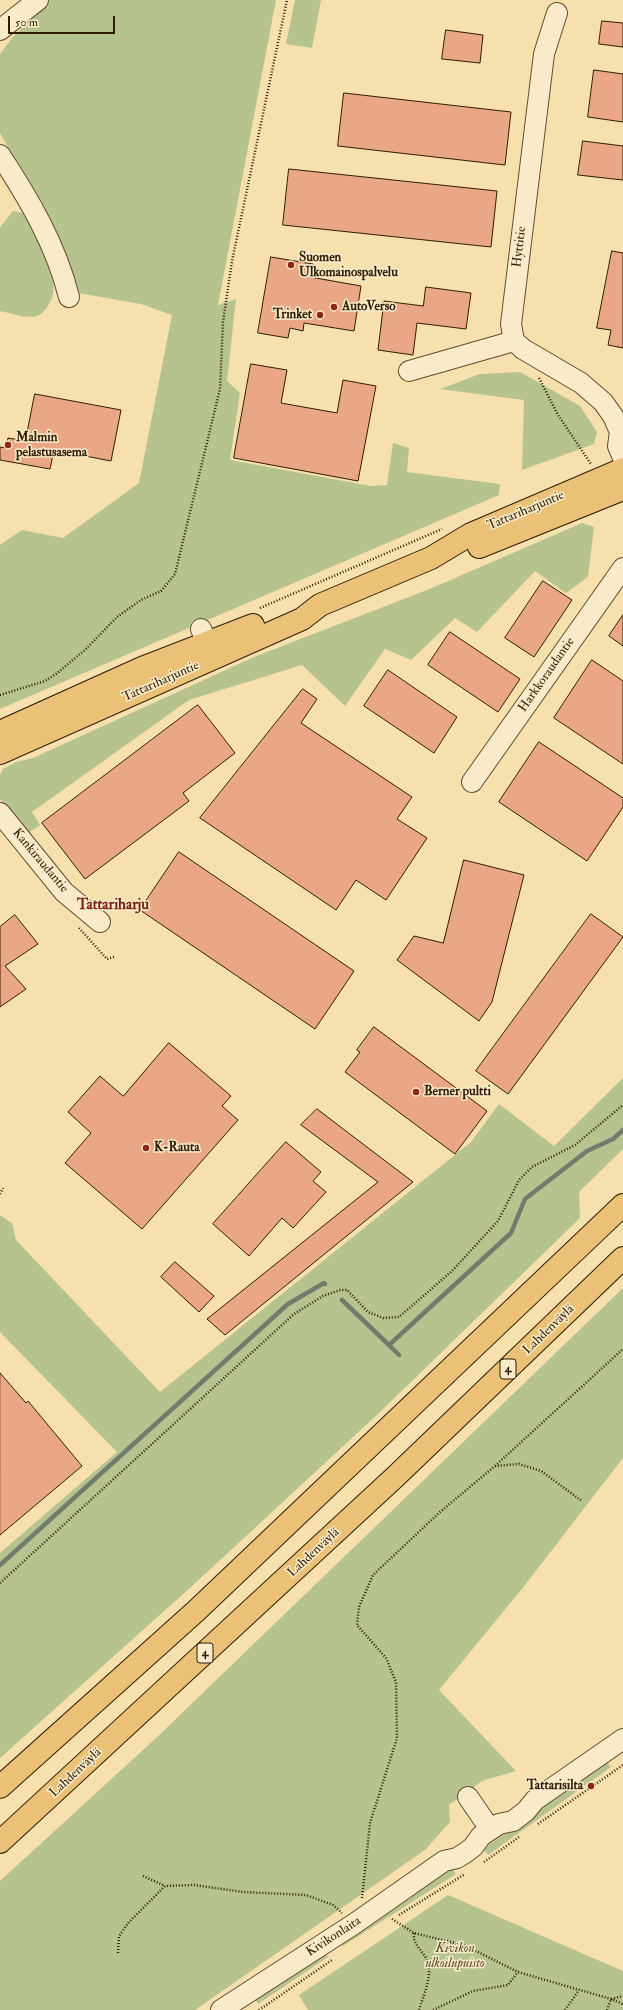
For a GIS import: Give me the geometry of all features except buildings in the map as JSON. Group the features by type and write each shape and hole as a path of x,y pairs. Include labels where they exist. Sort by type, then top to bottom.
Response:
{"main road":[{"name":"Tattariharjuntie","path":"0,732 142,668 208,643 302,619 320,605 431,558 471,534 623,469"},
{"name":"Tattariharjuntie","path":"431,558 475,548 623,489"},
{"name":"Tattariharjuntie","path":"0,753 208,643"},
{"path":"0,1787 196,1612 623,1205"},
{"name":"Lahdenväylä","path":"0,1845 8,1835 395,1478 622,1259"},
{"path":"0,1781 71,1724"}],"street":[{"path":"0,30 38,0"},
{"name":"Hyttitie","path":"514,341 511,324 544,54 557,13"},
{"path":"0,155 40,219 65,279 69,297"},
{"path":"409,370 514,341 523,349 581,383 603,402 622,432 618,446 623,458"},
{"name":"Harkkoraudantie","path":"472,782 623,568"},
{"name":"Kankiraudantie","path":"0,813 64,892 100,922"},
{"name":"Kivikonlaita","path":"221,2010 354,1924 444,1861 457,1858 465,1853 490,1830 513,1821 526,1811 536,1800 623,1739"},
{"path":"468,1797 490,1830"}],"path":[{"path":"0,695 44,681 56,674 86,649 117,617 141,600 161,591 175,574 220,389 223,322 232,261 287,0"},
{"path":"537,373 558,415 591,465"},
{"path":"585,467 598,462"},
{"path":"258,610 445,528"},
{"path":"0,1583 294,1314 323,1296 340,1290 347,1290 368,1312 383,1318 399,1317 452,1271 498,1221 519,1180 532,1167 575,1145 623,1106"},
{"path":"0,1194 3,1188"},
{"path":"143,1876 165,1886 194,1885 243,1892 306,1895 333,1905 354,1924 362,1901 370,1823 396,1738 396,1682 386,1658 357,1625 359,1607 373,1575 440,1512 495,1466 623,1349"},
{"path":"495,1466 519,1464 541,1471 582,1501"},
{"path":"535,1826 623,1765"},
{"path":"480,1864 523,1835"},
{"path":"386,1924 468,1872"},
{"path":"118,1953 119,1936 125,1927 165,1886"},
{"path":"392,1919 414,1934 466,1946 518,1972 611,1999 623,2004"},
{"path":"414,1934 415,1944 426,1959 429,1979 419,2010"},
{"path":"259,2010 334,1959"},
{"path":"433,2010 473,1991 508,1985 518,1972"},
{"path":"565,2010 579,1990"},
{"path":"611,1999 623,1996"},
{"path":"607,2010 611,1999"}],"green space":[{"path":"49,0 276,0 218,305 236,299 227,381 240,393 230,460 371,486 387,485 393,443 409,448 407,472 500,484 499,495 0,709 0,545 22,530 63,538 139,483 172,315 141,304 78,293 37,199 0,133 0,54 12,38"},
{"path":"295,0 321,0 312,48 286,44"},
{"path":"13,211 23,213 29,222 42,245 52,271 54,284 53,296 48,306 42,313 33,317 0,311 0,227"},
{"path":"520,372 580,406 597,432 594,444 522,470 524,400 440,389 480,374"},
{"path":"582,523 594,527 588,577 566,593 535,571 477,632 455,618 411,660 385,649 345,706 302,665 189,700 32,812 40,825 27,834 0,799 0,775 3,769 16,762 33,758 254,657 432,588"},
{"path":"623,1078 623,1149 579,1192 580,1218 379,1413 191,1587 0,1758 0,1553 117,1452 0,1332 0,1215 12,1223 16,1240 160,1392 471,1142 499,1104 554,1146"},
{"path":"623,1288 623,1458 525,1585 439,1690 516,1771 482,1781 449,1805 450,1822 425,1850 195,2010 0,2010 0,1881 155,1739"},
{"path":"607,1762 611,1767 488,1855 483,1849"},
{"path":"452,1868 456,1874 343,1946 339,1941"},
{"name":"Kivikon ulkoilupuisto","path":"448,1895 623,1971 623,2010 308,2010 299,1995"},
{"path":"324,1951 328,1957 258,2004 254,1998"}],"waterway":[{"path":"342,1300 389,1345 511,1233 525,1199 587,1151 613,1139 623,1130"},
{"path":"0,1565 288,1304 324,1283 325,1284"},
{"path":"389,1345 399,1355"}],"place":[{"name":"Suomen Ulkomainospalvelu","path":"291,265"},
{"name":"AutoVerso","path":"334,307"},
{"name":"Trinket","path":"320,315"},
{"name":"Malmin pelastusasema","path":"8,445"},
{"name":"Berner pultti","path":"416,1092"},
{"name":"K-Rauta","path":"146,1148"},
{"name":"Tattarisilta","path":"591,1786"}],"district":[{"name":"Tattariharju","path":"113,906"}]}
